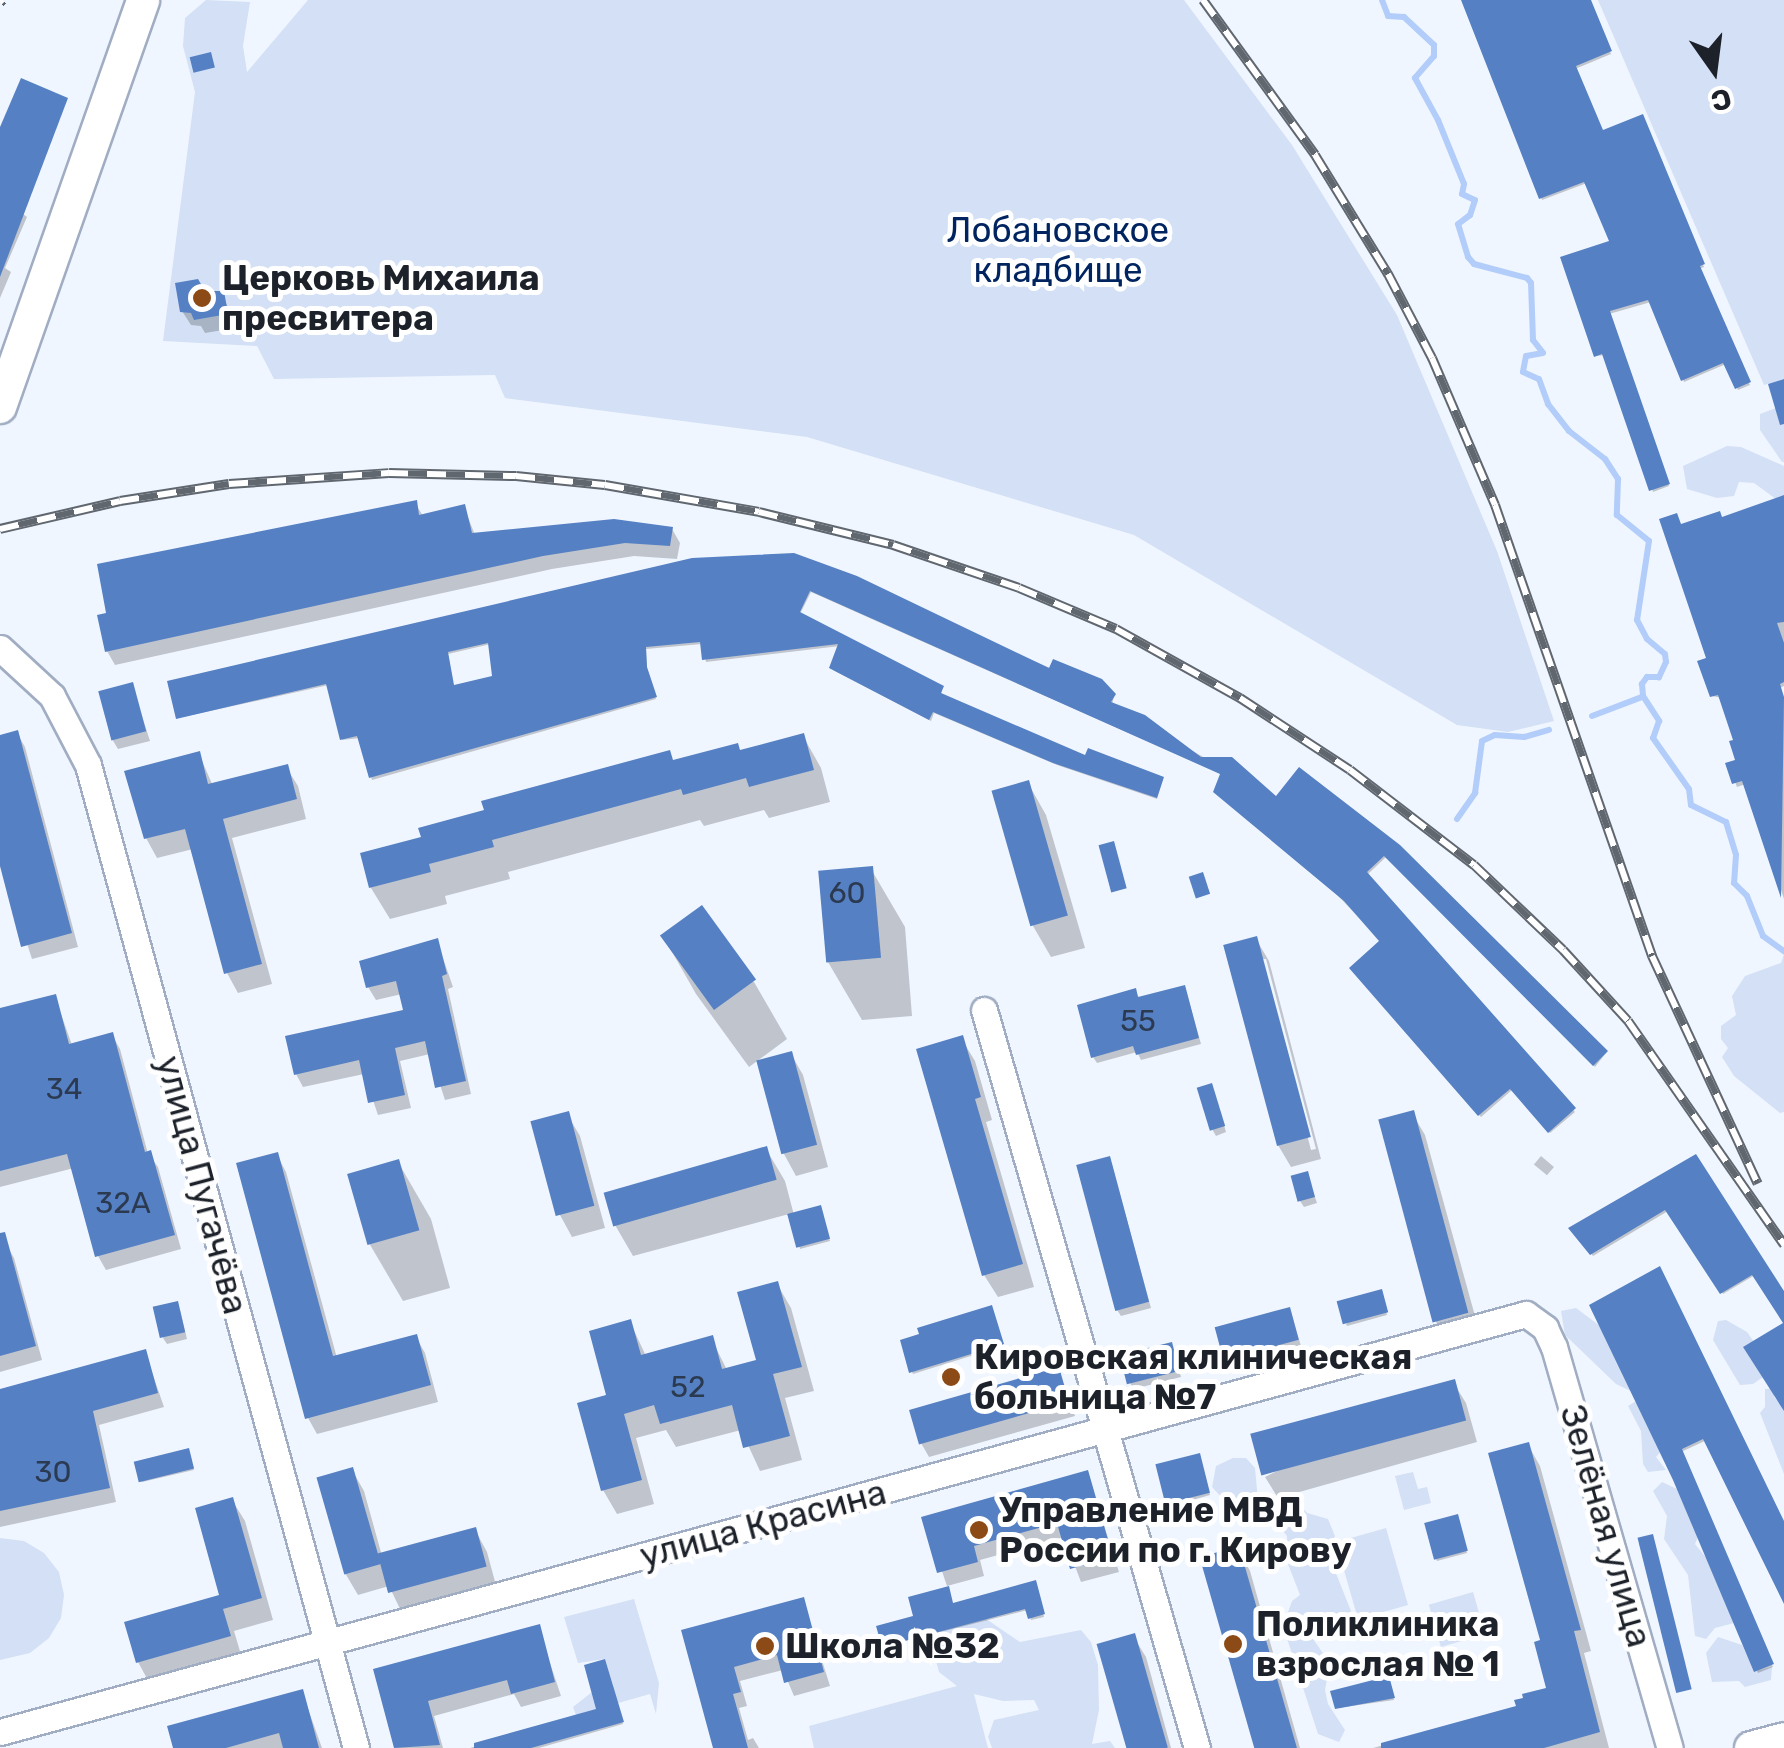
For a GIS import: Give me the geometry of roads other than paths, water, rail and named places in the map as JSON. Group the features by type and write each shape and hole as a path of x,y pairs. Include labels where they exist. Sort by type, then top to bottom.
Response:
{"main road":[{"path":"0,407 143,0"},
{"path":"1751,1748 1784,1739"}],"street":[{"name":"улица Пугачёва","path":"0,648 52,696 88,766 356,1748"},
{"path":"984,1010 1197,1748"},
{"name":"улица Красина","path":"0,1732 1526,1314"},
{"name":"Зелёная улица","path":"1526,1314 1545,1328 1554,1347 1670,1748"}],"waterway":[{"path":"1382,0 1388,16 1404,17 1434,45 1434,56 1415,78 1438,120 1464,184 1462,194 1475,200 1470,215 1458,224 1468,257 1474,264 1527,278 1531,283 1533,340 1543,353 1526,356 1523,372 1539,379 1548,404 1569,431 1605,459 1618,479 1617,515 1649,541 1637,620 1647,639 1665,654 1666,662 1659,677 1647,677 1642,684 1643,696 1659,721 1653,738 1689,789 1691,805 1726,822 1736,855 1734,883 1747,896 1763,936 1784,951"},
{"path":"1592,716 1642,697"},
{"path":"1457,819 1475,793 1482,741 1495,735 1524,737 1549,730"}],"railway":[{"path":"1203,0 1315,155 1388,274 1432,358 1495,505 1652,956 1758,1184"},
{"path":"0,529 120,501 229,484 389,473 516,476 605,485 759,512 893,545 1019,588 1116,629 1240,698 1350,770 1474,865 1563,950 1628,1021 1784,1245"}],"place":[{"name":"Церковь Михаила пресвитера","path":"202,298"},
{"name":"Кировская клиническая больница №7","path":"951,1377"},
{"name":"Управление МВД России по г. Кирову","path":"979,1530"},
{"name":"Поликлиника взрослая № 1","path":"1233,1644"},
{"name":"Школа №32","path":"765,1646"}],"park label":[{"name":"Лобановское кладбище","path":"1058,250"}]}
